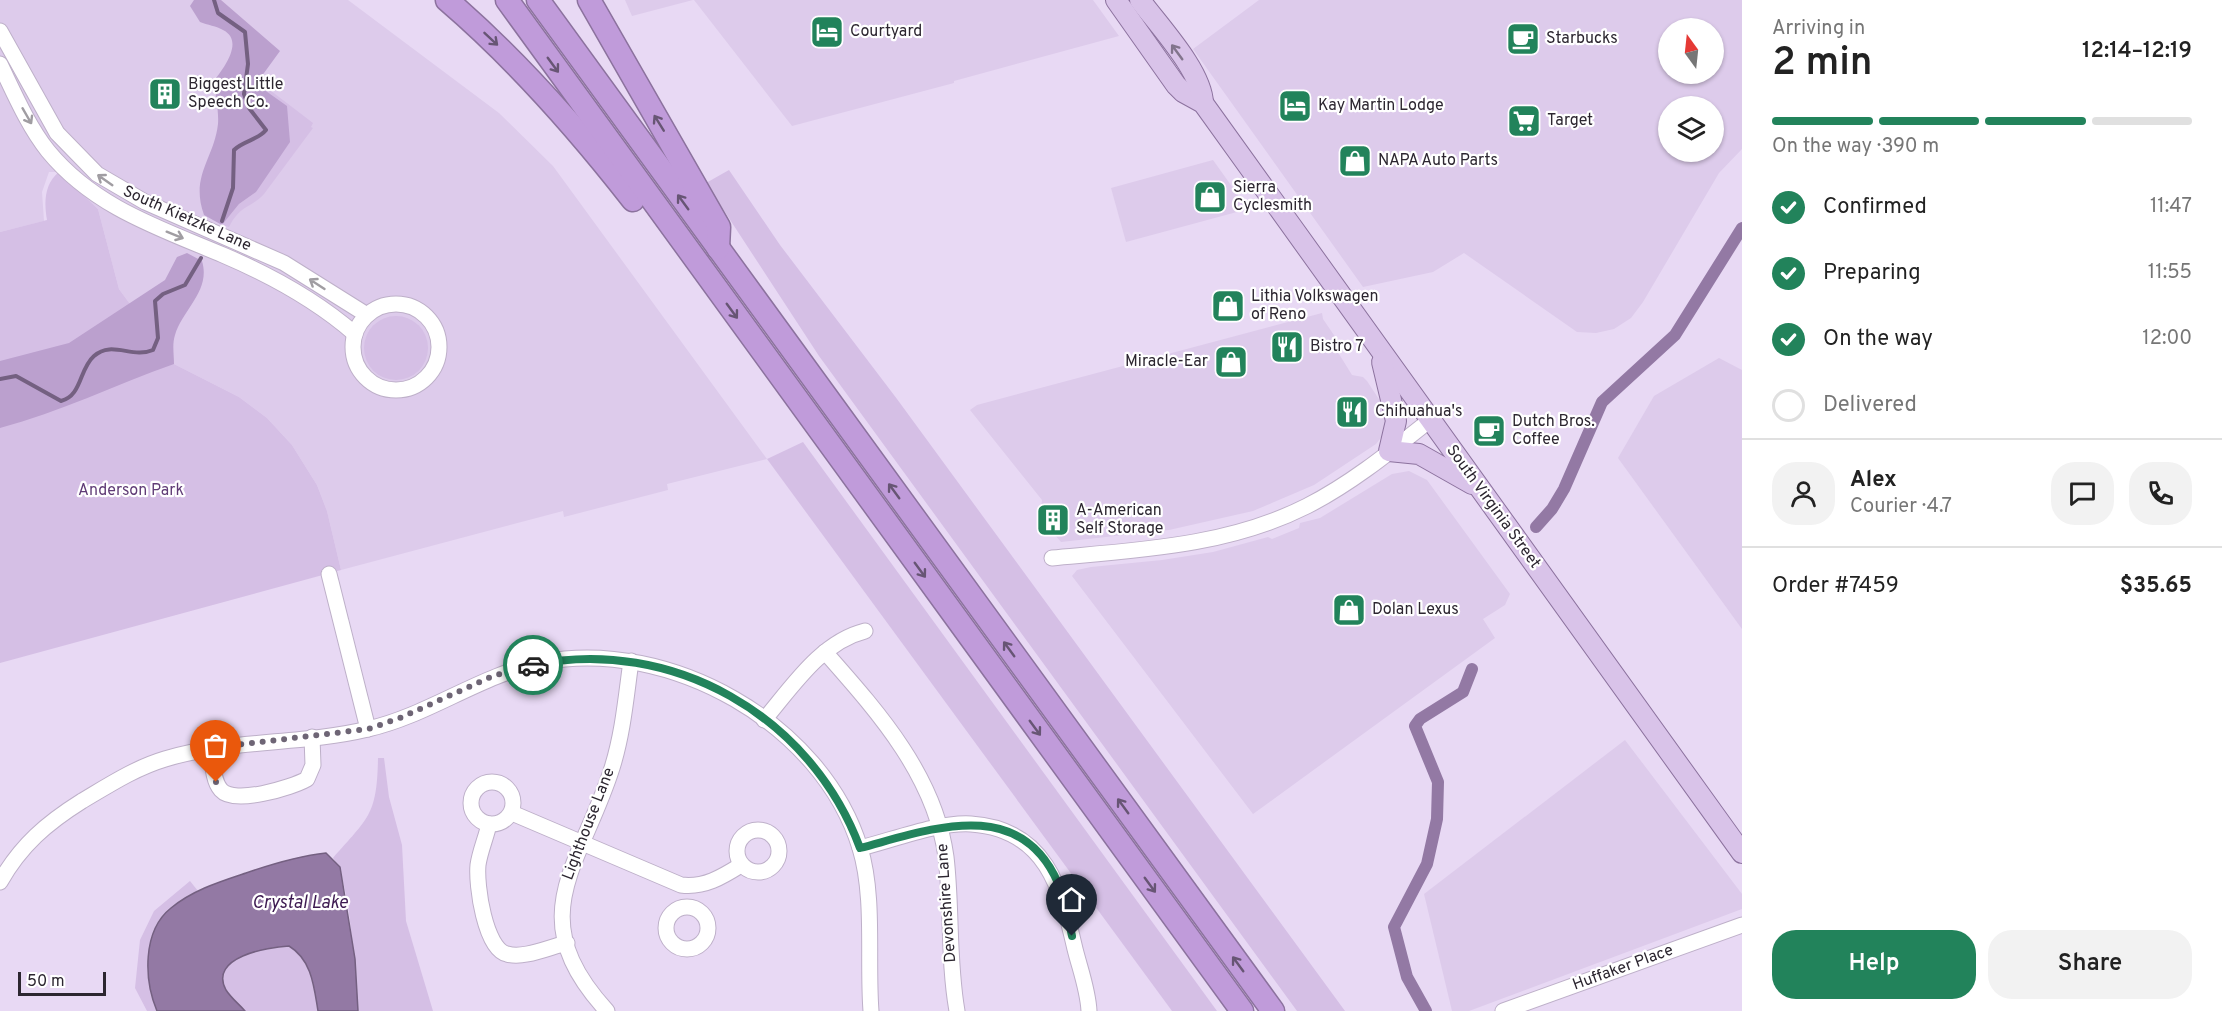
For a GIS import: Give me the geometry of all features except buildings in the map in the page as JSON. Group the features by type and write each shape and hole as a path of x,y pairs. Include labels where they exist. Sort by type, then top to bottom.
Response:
{"highway":[{"path":"447,0 505,52 549,97 655,229 697,263"},
{"path":"507,0 1242,1011"},
{"path":"538,0 1273,1011"},
{"path":"589,0 719,227 718,249"}],"main road":[{"name":"South Virginia Street","path":"1116,0 1176,85 1183,92 1203,103 1742,853"},
{"name":"South Virginia Street","path":"1140,0 1193,74 1202,93 1203,103"},
{"path":"1379,350 1396,421 1389,451 1409,451 1429,458 1481,490"}],"street":[{"name":"South Kietzke Lane","path":"0,31 57,133 97,174 145,202 284,263 367,315"},
{"name":"South Kietzke Lane","path":"0,64 48,150 99,198 137,219 273,279 331,314 355,333"},
{"path":"404,304 425,314 433,324 439,338 438,361 432,373 412,388 396,391 381,388 369,382 354,360 352,348 355,333 367,315 386,305 404,304"},
{"path":"1052,558 1172,546 1240,532 1305,507 1335,490 1431,420"},
{"path":"328,574 368,729"},
{"path":"764,720 825,652 840,641 865,631"},
{"name":"Devonshire Lane","path":"825,652 867,701 919,772 940,827 946,857 952,968 957,1011"},
{"path":"0,882 23,846 57,816 122,777 163,759 211,748 368,729 518,668 571,659 631,661 662,667 713,687 764,720 799,749 817,768 842,807 860,848 866,889 871,1011"},
{"name":"Lighthouse Lane","path":"607,1011 580,976 567,943 562,909 564,890 616,752 631,661"},
{"path":"211,748 214,774 220,789 227,796 245,796 307,778 314,765 312,736"},
{"path":"494,782 508,789 513,796 512,813 499,824 489,824 476,818 471,802 478,787 494,782"},
{"path":"512,813 668,881 689,886 712,882 741,865"},
{"path":"489,824 478,868 487,927 494,945 499,951 512,955 567,943"},
{"path":"860,848 940,827 970,824 997,829 1027,844 1049,867 1063,897 1089,1011"},
{"path":"688,907 689,886"},
{"name":"Huffaker Place","path":"1503,1011 1742,925"}],"shaded area":[{"path":"0,0 348,0 499,113 553,166 767,459 667,484 668,490 564,517 563,511 341,570 327,511 317,485 292,445 267,418 239,397 174,364 119,289 98,209 59,172 49,172 42,192 44,221 0,232"},
{"path":"194,0 221,0 280,51 256,84 287,106 290,142 256,192 239,204 222,225 204,215 200,201 200,189 201,178 218,124 214,81 230,55 232,41 229,35 218,27 200,22 190,6"},
{"path":"625,0 693,0 632,16"},
{"path":"694,0 1093,0 1119,36 792,126"},
{"path":"1259,0 1742,0 1742,149 1719,173 1643,302 1631,318 1614,329 1596,333 1577,332 1464,253 1433,272 1363,287 1193,49"},
{"path":"1213,160 1248,209 1126,242 1111,188"},
{"path":"187,253 202,261 203,282 175,335 174,364 66,406 0,428 0,361 69,343 165,280 177,257"},
{"path":"1322,313 1323,319 1340,344 1339,354 1352,375 1363,377 1367,381 1386,410 1387,430 1376,444 1314,485 1253,511 1169,530 1061,542 1040,518 1042,500 970,410 977,405"},
{"path":"1719,358 1742,370 1742,629 1618,458 1654,396"},
{"path":"1409,471 1427,480 1510,594 1505,605 1483,619 1495,638 1253,814 1072,576 1077,570 1091,567 1162,560 1213,552 1268,537 1272,539 1299,528 1300,523 1320,518 1392,474"},
{"path":"1625,740 1742,894 1742,909 1469,1011 1452,1011 1424,894"}],"green space":[{"path":"258,81 313,123 311,127 313,128 264,194 242,210 229,227 222,225 239,204 256,192 287,107 256,84"},
{"path":"729,170 780,245 897,399 1345,1011 1297,1011 819,356 706,183"},
{"name":"Anderson Park","path":"59,172 98,209 119,289 174,364 239,397 267,418 292,445 317,485 327,511 341,570 0,663 0,232 47,220 46,194 50,182"},
{"path":"396,316 408,318 419,325 426,336 428,348 426,360 419,371 408,378 396,380 384,378 373,371 366,360 364,348 366,336 373,325 384,318"},
{"path":"803,442 1217,1011 1172,1011 767,459"},
{"path":"378,758 384,758 389,797 402,845 406,921 433,1011 358,1011 345,889 340,871 333,858 369,814 376,792"},
{"path":"190,881 198,891 189,896 152,998 157,1011 147,1011 135,988 140,940 154,911"},
{"path":"289,946 297,952 307,966 318,1011 245,1011 226,990 223,979 225,969 243,956"}],"water":[{"name":"Crystal Lake","path":"326,853 340,867 355,959 358,1011 318,1011 307,966 297,952 289,946 243,956 225,969 223,979 226,990 245,1011 157,1011 150,985 148,956 155,929 171,908 197,891 226,880 266,866"}],"waterway":[{"path":"214,0 218,13 245,32 248,64 244,94 249,108 266,130 234,150 233,188 222,221"},
{"path":"1536,527 1552,509 1564,489 1602,402 1675,335 1742,228"},
{"path":"0,379 16,376 61,401 73,394 89,361 101,352 115,349 137,352 153,350 158,338 155,301 163,294 185,285 201,258"},
{"path":"1426,1011 1407,977 1394,927 1427,864 1437,819 1438,782 1415,726 1420,719 1463,692 1472,669"}],"way so far":[{"path":"216,782 211,748 335,735 368,729 424,708 493,676 533,665"}],"place":[{"name":"Courtyard","path":"827,32"},
{"name":"Starbucks","path":"1523,39"},
{"name":"Biggest Little Speech Co.","path":"165,94"},
{"name":"Kay Martin Lodge","path":"1295,106"},
{"name":"Target","path":"1524,121"},
{"name":"NAPA Auto Parts","path":"1355,161"},
{"name":"Sierra Cyclesmith","path":"1210,197"},
{"name":"Lithia Volkswagen of Reno","path":"1228,306"},
{"name":"Bistro 7","path":"1287,347"},
{"name":"Miracle-Ear","path":"1231,362"},
{"name":"Chihuahua's","path":"1352,412"},
{"name":"Dutch Bros. Coffee","path":"1489,431"},
{"name":"A-American Self Storage","path":"1053,520"},
{"name":"Dolan Lexus","path":"1349,610"}],"route":[{"path":"533,665 571,659 600,658 631,661 687,675 733,698 785,736 817,768 842,807 860,848 954,825 984,825 1011,834 1027,844 1049,867 1063,897 1072,936"}]}
